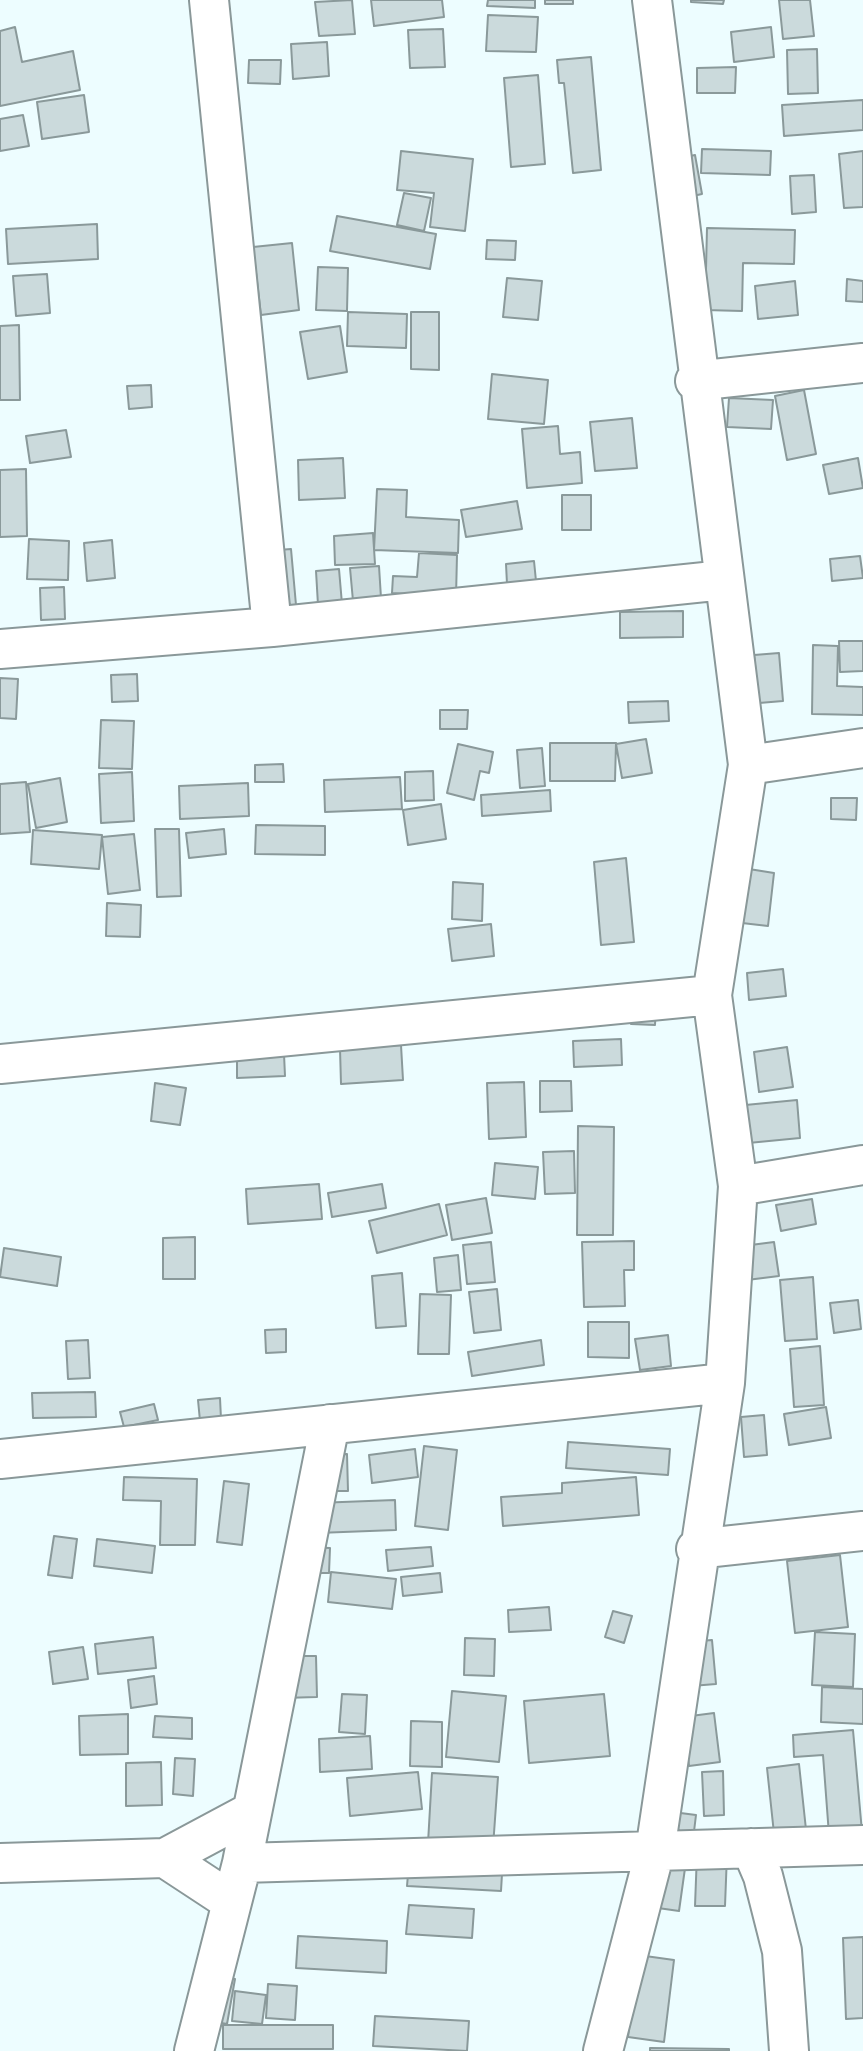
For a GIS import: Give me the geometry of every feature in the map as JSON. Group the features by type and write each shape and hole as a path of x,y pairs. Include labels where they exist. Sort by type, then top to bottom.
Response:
{"street":[{"path":"209,0 272,627"},
{"path":"603,2051 655,1851 724,1383 738,1186 712,995 748,765 652,0"},
{"path":"698,382 863,363"},
{"path":"0,649 272,627 724,580"},
{"path":"748,765 863,748"},
{"path":"0,1064 712,995"},
{"path":"738,1186 863,1165"},
{"path":"0,1459 724,1383"},
{"path":"194,2051 242,1863 330,1424"},
{"path":"698,1549 863,1531"},
{"path":"0,1863 165,1858 251,1812"},
{"path":"242,1863 863,1845"},
{"path":"751,1848 763,1876 782,1951 789,2051"},
{"path":"165,1858 232,1902"}],"building":[{"path":"352,0 355,34 319,36 315,2"},
{"path":"371,0 442,0 444,17 374,26"},
{"path":"488,0 535,0 535,8 487,6"},
{"path":"545,0 573,0 573,4 545,4"},
{"path":"691,0 724,0 723,4"},
{"path":"779,0 810,0 814,36 783,39"},
{"path":"488,15 538,17 536,52 486,51"},
{"path":"15,27 22,62 73,51 80,90 0,106 0,31"},
{"path":"771,27 774,57 734,62 731,32"},
{"path":"443,29 445,67 410,68 408,30"},
{"path":"327,42 329,76 293,79 291,44"},
{"path":"817,49 818,93 788,94 787,50"},
{"path":"591,57 601,170 573,173 564,83 559,83 557,60"},
{"path":"249,60 281,60 280,84 248,83"},
{"path":"736,67 735,93 697,93 697,68"},
{"path":"538,75 545,164 511,167 504,78"},
{"path":"84,95 89,132 42,139 37,102"},
{"path":"863,100 863,130 784,136 782,105"},
{"path":"23,115 29,146 0,151 0,119"},
{"path":"702,149 771,151 770,175 701,173"},
{"path":"401,151 473,159 465,231 430,227 434,193 397,190"},
{"path":"863,151 863,207 844,208 839,154"},
{"path":"695,155 702,194 674,200 667,161"},
{"path":"814,175 816,212 792,214 790,176"},
{"path":"404,193 431,198 424,231 397,225"},
{"path":"337,216 436,234 430,269 330,251"},
{"path":"97,224 98,259 8,264 6,229"},
{"path":"707,228 795,230 794,264 743,263 742,311 705,310"},
{"path":"487,240 516,241 515,260 486,259"},
{"path":"292,243 299,310 261,315 253,247"},
{"path":"318,267 348,268 347,311 316,310"},
{"path":"47,274 50,313 16,316 13,276"},
{"path":"507,278 542,281 538,320 503,317"},
{"path":"847,279 863,281 863,302 846,301"},
{"path":"795,281 798,315 758,319 755,286"},
{"path":"348,312 407,314 406,348 347,346"},
{"path":"411,312 439,312 439,370 411,369"},
{"path":"19,325 20,400 0,400 0,326"},
{"path":"340,326 347,372 308,379 300,332"},
{"path":"492,374 548,380 544,424 488,419"},
{"path":"151,385 152,407 129,409 127,386"},
{"path":"804,390 816,454 787,460 775,396"},
{"path":"729,398 773,400 771,429 727,427"},
{"path":"632,418 637,468 595,471 590,422"},
{"path":"558,426 560,454 580,452 582,483 527,488 522,429"},
{"path":"66,430 71,457 30,463 26,436"},
{"path":"343,458 345,498 299,500 298,460"},
{"path":"858,458 863,488 829,494 823,465"},
{"path":"26,469 27,536 0,537 0,470"},
{"path":"377,489 407,490 406,517 459,520 458,553 374,550"},
{"path":"562,495 591,495 591,530 562,530"},
{"path":"517,501 522,529 466,537 461,510"},
{"path":"373,533 375,564 335,565 334,536"},
{"path":"29,539 69,541 68,580 27,579"},
{"path":"112,540 115,578 87,581 84,543"},
{"path":"291,549 296,605 270,607 266,551"},
{"path":"419,553 457,555 456,597 392,593 393,576 417,577"},
{"path":"860,556 863,578 832,581 830,559"},
{"path":"534,561 536,581 507,584 506,564"},
{"path":"379,566 381,598 353,601 350,568"},
{"path":"339,569 342,604 318,605 316,571"},
{"path":"64,587 65,619 41,620 40,588"},
{"path":"683,611 683,637 620,638 620,612"},
{"path":"839,641 863,641 863,671 840,672"},
{"path":"813,645 838,646 837,686 863,687 863,715 812,714"},
{"path":"779,653 783,701 759,703 754,655"},
{"path":"137,674 138,701 112,702 111,675"},
{"path":"0,678 18,679 16,719 0,718"},
{"path":"668,701 669,721 629,723 628,702"},
{"path":"440,710 468,710 467,729 440,729"},
{"path":"101,720 134,721 132,769 99,768"},
{"path":"646,739 652,773 622,778 616,744"},
{"path":"550,743 616,743 615,781 550,781"},
{"path":"458,744 493,752 489,773 480,771 474,800 447,793"},
{"path":"542,748 545,786 520,788 517,750"},
{"path":"283,764 284,782 255,782 255,765"},
{"path":"433,771 434,800 405,801 405,772"},
{"path":"132,772 134,821 101,823 99,774"},
{"path":"400,777 402,809 325,812 324,780"},
{"path":"60,778 67,822 36,828 28,784"},
{"path":"26,782 30,832 0,834 0,784"},
{"path":"248,783 249,816 180,819 179,786"},
{"path":"550,790 551,811 482,816 481,795"},
{"path":"831,798 857,798 856,820 831,819"},
{"path":"441,804 446,839 408,845 403,810"},
{"path":"256,825 325,826 325,855 255,854"},
{"path":"155,829 179,829 181,896 157,897"},
{"path":"224,829 226,854 189,858 186,833"},
{"path":"33,830 102,835 99,869 31,864"},
{"path":"134,834 140,890 108,894 102,837"},
{"path":"626,858 634,942 601,945 594,862"},
{"path":"749,869 774,873 768,926 742,923"},
{"path":"453,882 483,884 482,921 452,919"},
{"path":"107,903 141,905 140,937 106,936"},
{"path":"491,924 494,956 452,961 448,929"},
{"path":"783,969 786,996 749,1000 747,973"},
{"path":"632,1002 656,1004 655,1025 631,1024"},
{"path":"621,1039 622,1065 574,1067 573,1041"},
{"path":"401,1045 403,1080 341,1084 340,1049"},
{"path":"787,1047 793,1087 759,1092 754,1052"},
{"path":"284,1054 285,1076 237,1078 237,1056"},
{"path":"540,1081 571,1081 572,1111 540,1112"},
{"path":"524,1082 526,1137 489,1139 487,1083"},
{"path":"155,1083 186,1088 180,1125 151,1121"},
{"path":"797,1100 800,1138 738,1144 735,1106"},
{"path":"578,1126 614,1127 613,1235 577,1235"},
{"path":"574,1151 575,1193 545,1194 543,1152"},
{"path":"495,1163 538,1167 535,1199 492,1195"},
{"path":"319,1184 322,1219 248,1224 246,1189"},
{"path":"382,1184 386,1208 332,1217 328,1193"},
{"path":"486,1198 492,1233 452,1240 446,1205"},
{"path":"812,1199 816,1224 781,1231 776,1205"},
{"path":"439,1204 447,1235 377,1253 369,1221"},
{"path":"195,1237 195,1279 163,1279 163,1238"},
{"path":"634,1241 634,1270 624,1270 625,1306 584,1307 582,1242"},
{"path":"491,1242 495,1282 467,1284 463,1245"},
{"path":"774,1242 779,1276 739,1281 735,1247"},
{"path":"4,1248 61,1257 57,1286 0,1277"},
{"path":"458,1255 461,1290 437,1292 434,1258"},
{"path":"402,1273 406,1326 376,1328 372,1276"},
{"path":"813,1277 817,1339 785,1341 780,1280"},
{"path":"497,1289 501,1330 474,1333 469,1292"},
{"path":"420,1294 451,1295 449,1354 418,1354"},
{"path":"858,1300 861,1329 834,1333 830,1303"},
{"path":"588,1322 629,1322 629,1358 588,1357"},
{"path":"286,1329 286,1352 266,1353 265,1330"},
{"path":"668,1335 671,1366 640,1370 635,1339"},
{"path":"88,1340 90,1378 68,1379 66,1341"},
{"path":"541,1340 544,1365 472,1376 468,1352"},
{"path":"820,1346 824,1405 794,1407 790,1349"},
{"path":"95,1392 96,1417 33,1418 32,1393"},
{"path":"220,1398 221,1419 200,1421 198,1400"},
{"path":"154,1404 158,1420 124,1427 120,1412"},
{"path":"826,1407 831,1438 789,1445 784,1414"},
{"path":"764,1415 767,1455 744,1457 741,1417"},
{"path":"568,1442 670,1449 668,1475 566,1468"},
{"path":"424,1446 457,1450 448,1530 415,1526"},
{"path":"415,1449 418,1477 372,1483 369,1455"},
{"path":"347,1454 348,1491 318,1491 317,1455"},
{"path":"124,1477 197,1479 195,1545 160,1545 161,1501 123,1500"},
{"path":"636,1477 639,1515 503,1526 501,1497 562,1493 562,1483"},
{"path":"224,1481 249,1484 242,1545 217,1542"},
{"path":"395,1500 396,1530 317,1533 316,1503"},
{"path":"54,1536 77,1539 72,1578 48,1575"},
{"path":"97,1539 155,1546 152,1573 94,1566"},
{"path":"304,1547 330,1548 329,1573 304,1573"},
{"path":"431,1547 433,1566 388,1571 386,1550"},
{"path":"840,1555 848,1627 795,1633 787,1561"},
{"path":"331,1572 396,1579 392,1609 328,1602"},
{"path":"440,1573 442,1592 403,1596 401,1577"},
{"path":"549,1607 551,1630 509,1632 508,1610"},
{"path":"613,1611 632,1616 624,1643 605,1637"},
{"path":"815,1632 855,1634 853,1687 812,1685"},
{"path":"153,1637 156,1668 98,1674 95,1644"},
{"path":"465,1638 495,1639 494,1676 464,1675"},
{"path":"712,1640 716,1684 679,1687 675,1643"},
{"path":"83,1647 88,1679 53,1684 49,1652"},
{"path":"282,1656 316,1656 317,1697 282,1698"},
{"path":"154,1676 157,1704 131,1708 128,1680"},
{"path":"822,1687 863,1689 863,1724 821,1722"},
{"path":"452,1691 506,1696 499,1762 446,1757"},
{"path":"342,1694 367,1695 365,1734 339,1732"},
{"path":"604,1694 610,1756 529,1763 524,1701"},
{"path":"714,1713 720,1762 689,1766 683,1717"},
{"path":"128,1714 128,1754 80,1755 79,1716"},
{"path":"155,1716 192,1718 192,1739 153,1737"},
{"path":"411,1721 442,1722 442,1767 410,1766"},
{"path":"853,1730 862,1832 829,1835 823,1755 794,1757 793,1735"},
{"path":"370,1736 372,1769 320,1772 319,1739"},
{"path":"175,1758 195,1759 193,1796 173,1794"},
{"path":"161,1762 162,1805 126,1806 126,1763"},
{"path":"799,1764 807,1839 775,1843 767,1768"},
{"path":"723,1771 724,1815 704,1816 702,1772"},
{"path":"418,1772 422,1809 350,1816 347,1778"},
{"path":"432,1773 498,1777 493,1847 428,1843"},
{"path":"665,1811 696,1815 692,1848 661,1845"},
{"path":"659,1850 687,1854 679,1911 651,1907"},
{"path":"410,1851 503,1857 501,1891 407,1886"},
{"path":"697,1853 727,1854 725,1906 695,1906"},
{"path":"409,1905 474,1909 472,1938 406,1934"},
{"path":"298,1936 387,1941 386,1973 296,1968"},
{"path":"863,1937 863,2018 846,2019 843,1938"},
{"path":"638,1955 674,1960 664,2042 628,2037"},
{"path":"213,1975 235,1979 227,2024 205,2020"},
{"path":"268,1984 297,1986 295,2020 266,2018"},
{"path":"235,1991 266,1995 262,2024 232,2021"},
{"path":"375,2016 469,2021 467,2051 373,2046"},
{"path":"223,2025 333,2025 333,2049 223,2049"},
{"path":"650,2048 729,2049 729,2051 650,2051"}]}
